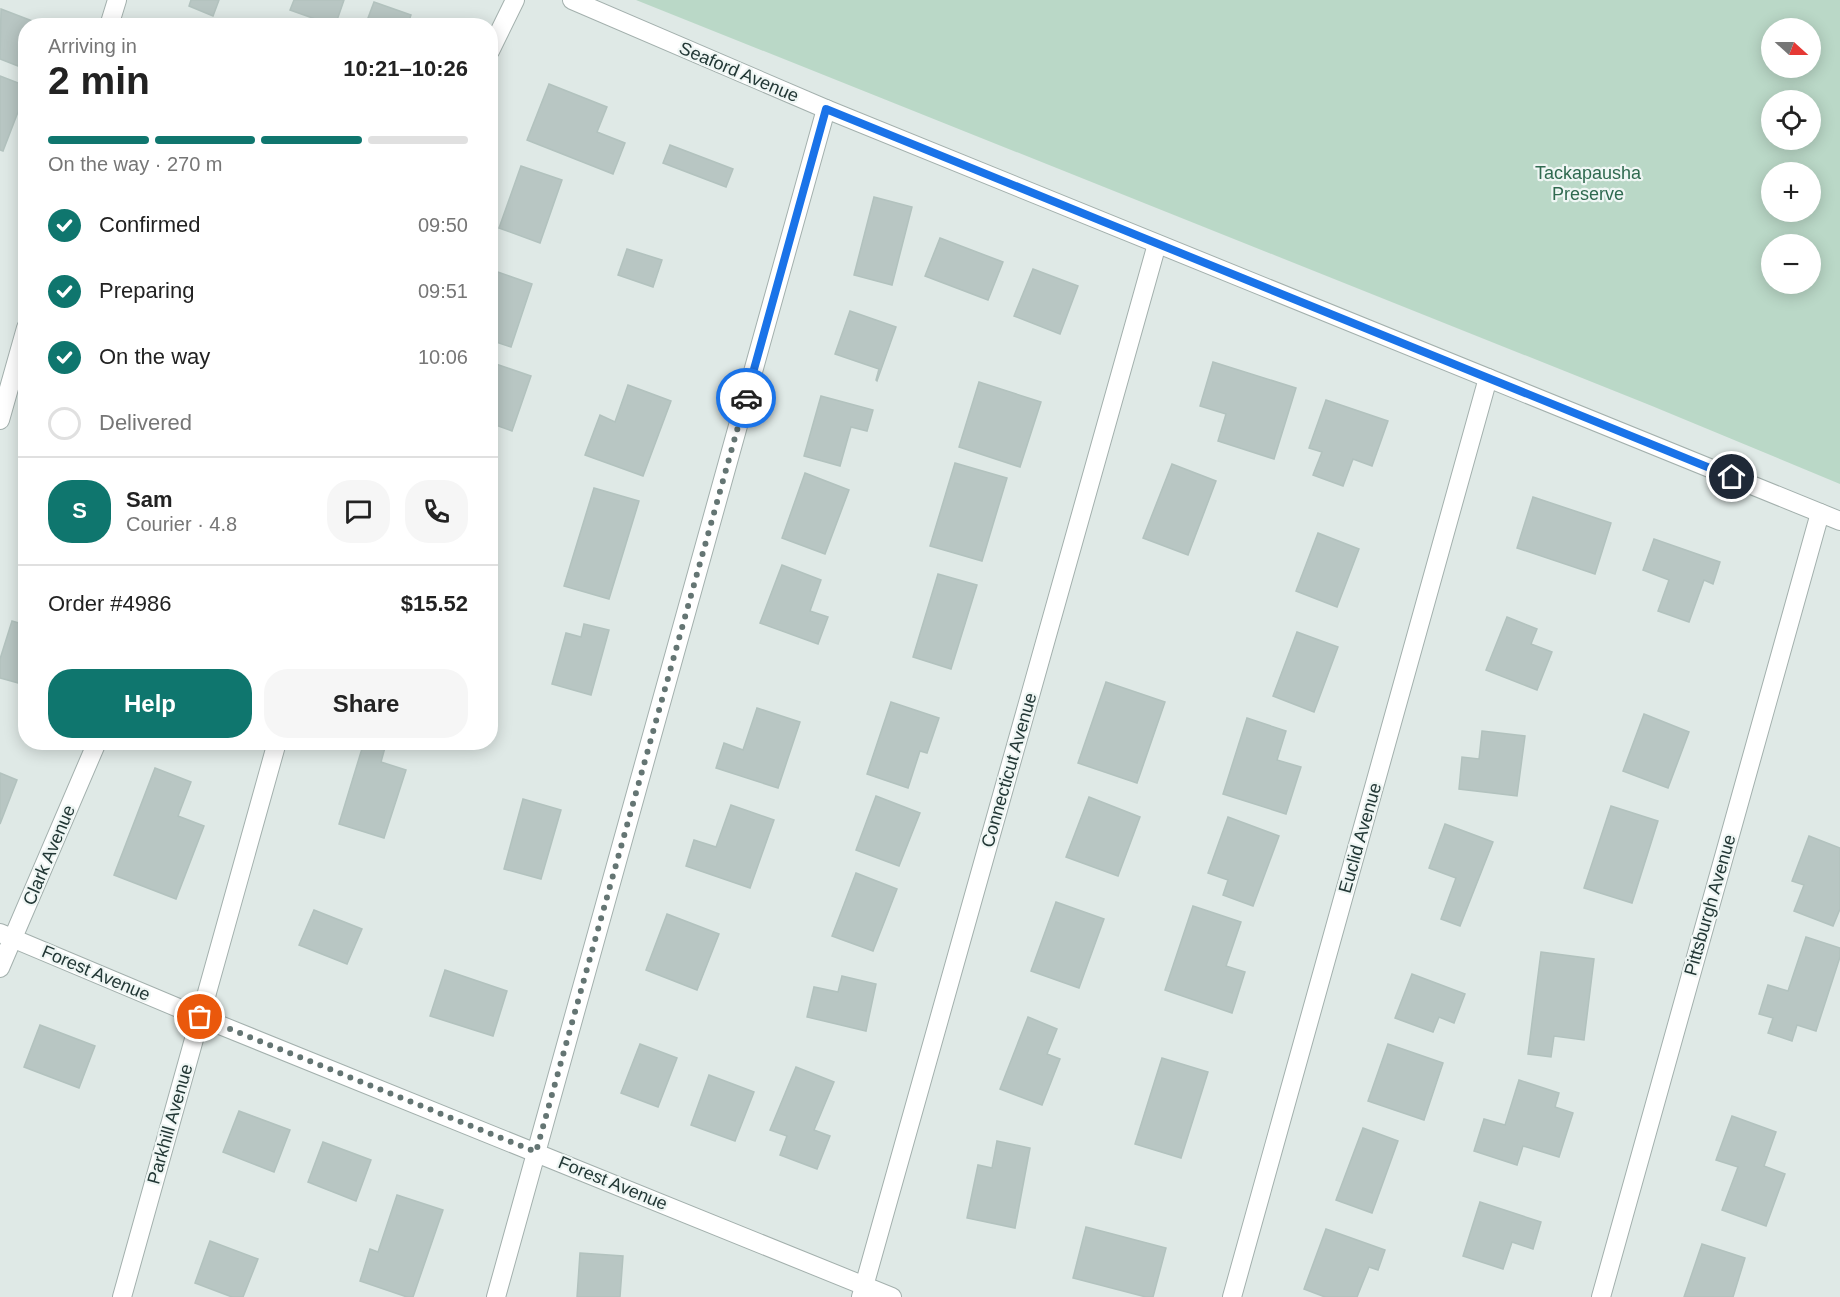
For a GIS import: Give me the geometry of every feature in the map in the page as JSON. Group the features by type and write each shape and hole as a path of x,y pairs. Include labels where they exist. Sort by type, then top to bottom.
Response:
{"street":[{"path":"112,18 117,0"},
{"path":"498,35 515,0"},
{"name":"Seaford Avenue","path":"572,0 826,109 1840,521"},
{"path":"496,1297 826,109"},
{"name":"Connecticut Avenue","path":"862,1291 1157,244"},
{"path":"0,420 18,356"},
{"name":"Euclid Avenue","path":"1232,1297 1488,378"},
{"name":"Pittsburgh Avenue","path":"1600,1297 1820,513"},
{"name":"Clark Avenue","path":"0,968 6,936 93,750"},
{"name":"Parkhill Avenue","path":"122,1297 275,750"},
{"name":"Forest Avenue","path":"6,936 536,1152 862,1291 892,1297"}],"green space":[{"name":"Tackapausha Preserve","path":"636,0 1840,0 1840,484 1652,406"}],"building":[{"path":"191,0 219,0 213,16 189,6"},
{"path":"294,0 344,0 338,18 312,18 290,10"},
{"path":"374,2 411,15 410,18 368,18"},
{"path":"1,9 25,18 18,18 18,66 0,59"},
{"path":"0,76 18,83 18,112 3,151 0,150"},
{"path":"549,84 607,107 597,132 625,143 613,174 527,140"},
{"path":"670,145 733,169 726,187 663,163"},
{"path":"521,166 562,180 540,243 499,228"},
{"path":"874,197 912,207 892,285 854,275"},
{"path":"940,238 1003,262 988,300 925,276"},
{"path":"627,249 662,260 653,287 618,275"},
{"path":"1033,269 1078,286 1060,334 1014,316"},
{"path":"498,272 532,284 511,347 498,343"},
{"path":"850,311 896,327 877,381 879,369 835,354"},
{"path":"1213,362 1296,388 1274,459 1218,441 1226,414 1200,406"},
{"path":"498,365 531,376 512,431 498,426"},
{"path":"979,382 1041,402 1020,467 959,447"},
{"path":"628,385 671,401 643,476 585,455 600,415 615,422"},
{"path":"821,396 873,410 867,431 851,427 840,466 804,456"},
{"path":"1326,400 1388,421 1372,466 1353,459 1343,486 1313,475 1322,452 1309,448"},
{"path":"955,463 1007,478 982,561 930,546"},
{"path":"1172,464 1216,481 1188,555 1143,538"},
{"path":"805,473 849,490 825,554 782,538"},
{"path":"594,488 639,501 609,599 564,586"},
{"path":"1533,497 1611,523 1595,574 1517,548"},
{"path":"1318,533 1359,549 1337,607 1296,591"},
{"path":"1654,539 1720,562 1713,584 1704,580 1689,622 1658,611 1669,580 1643,570"},
{"path":"782,565 821,580 810,611 828,617 818,644 760,623"},
{"path":"938,574 977,585 951,669 913,657"},
{"path":"1507,617 1537,629 1531,644 1552,652 1537,690 1486,670"},
{"path":"12,621 18,623 18,683 0,678 0,659"},
{"path":"584,624 609,630 591,695 552,684 566,633 581,637"},
{"path":"1297,632 1338,647 1314,712 1273,696"},
{"path":"1106,682 1165,702 1137,783 1078,763"},
{"path":"891,702 939,718 927,753 920,751 908,788 867,774"},
{"path":"757,708 800,722 778,788 716,768 724,743 743,750"},
{"path":"1644,714 1689,732 1668,788 1623,771"},
{"path":"1247,718 1286,731 1277,760 1301,767 1286,814 1223,794"},
{"path":"1482,731 1525,736 1517,796 1459,789 1462,757 1479,759"},
{"path":"362,750 384,750 381,762 406,770 384,838 339,824"},
{"path":"155,768 191,782 178,816 204,826 176,899 114,875"},
{"path":"0,773 17,780 0,824"},
{"path":"876,796 920,813 899,866 856,850"},
{"path":"1089,797 1140,817 1118,876 1066,857"},
{"path":"523,799 561,810 541,879 504,869"},
{"path":"731,805 774,820 750,888 686,866 694,840 716,847"},
{"path":"1611,806 1658,821 1632,903 1584,888"},
{"path":"1228,817 1279,836 1253,906 1223,895 1228,880 1208,873"},
{"path":"1445,824 1493,842 1460,926 1441,919 1456,878 1429,868"},
{"path":"1809,836 1840,848 1840,909 1833,926 1794,911 1804,885 1792,881"},
{"path":"856,873 897,889 873,951 832,936"},
{"path":"1056,902 1104,919 1079,988 1031,971"},
{"path":"1193,906 1241,922 1226,966 1245,972 1232,1013 1165,990"},
{"path":"314,910 362,929 347,964 299,945"},
{"path":"667,914 719,934 697,990 646,970"},
{"path":"1806,937 1840,948 1840,957 1816,1031 1797,1025 1792,1041 1768,1033 1773,1018 1759,1014 1768,985 1788,991"},
{"path":"1541,952 1594,959 1584,1040 1554,1036 1551,1057 1528,1054"},
{"path":"445,970 507,991 493,1036 430,1016"},
{"path":"1412,974 1465,994 1454,1023 1439,1017 1433,1032 1395,1018"},
{"path":"842,976 876,984 866,1031 807,1017 814,987 838,992"},
{"path":"1028,1017 1057,1029 1047,1054 1060,1059 1042,1105 1000,1089"},
{"path":"40,1025 95,1046 79,1088 24,1067"},
{"path":"640,1044 677,1058 658,1107 621,1093"},
{"path":"1388,1044 1443,1063 1424,1120 1368,1101"},
{"path":"1162,1058 1208,1072 1181,1158 1135,1144"},
{"path":"796,1067 834,1082 814,1130 830,1136 817,1169 780,1155 787,1136 770,1130"},
{"path":"709,1075 754,1092 735,1141 691,1125"},
{"path":"1519,1080 1559,1093 1555,1107 1573,1113 1559,1157 1523,1146 1517,1165 1474,1151 1484,1119 1505,1125"},
{"path":"239,1111 290,1130 274,1172 223,1152"},
{"path":"1732,1116 1776,1132 1764,1166 1785,1174 1766,1226 1722,1210 1738,1167 1716,1160"},
{"path":"1363,1128 1398,1141 1372,1213 1336,1200"},
{"path":"997,1141 1030,1148 1015,1228 967,1218 978,1165 992,1168"},
{"path":"323,1142 371,1160 356,1201 308,1182"},
{"path":"397,1195 443,1210 413,1297 360,1281 370,1249 378,1252"},
{"path":"1480,1202 1541,1222 1533,1249 1512,1242 1503,1269 1463,1256"},
{"path":"1086,1227 1166,1248 1153,1297 1073,1278"},
{"path":"1326,1229 1385,1250 1378,1270 1369,1267 1357,1297 1325,1297 1304,1289"},
{"path":"210,1241 258,1259 243,1297 232,1297 195,1283"},
{"path":"1702,1244 1745,1258 1733,1297 1684,1297"},
{"path":"580,1253 623,1256 620,1297 577,1297"}],"way so far":[{"path":"200,1017 536,1152 746,398"}],"route":[{"path":"746,398 826,109 1732,477"}]}
